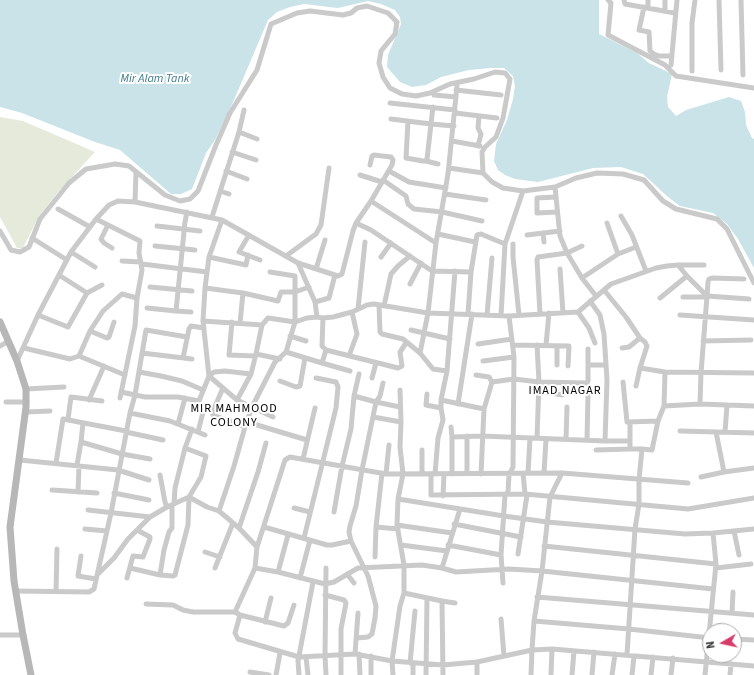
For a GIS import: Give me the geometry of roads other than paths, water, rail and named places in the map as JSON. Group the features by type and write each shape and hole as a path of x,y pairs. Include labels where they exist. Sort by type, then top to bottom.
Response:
{"main road":[{"path":"0,322 17,361 26,389 26,412 10,527 14,581 31,675"}],"street":[{"path":"608,0 611,3 608,35 665,64 676,76 754,88"},
{"path":"624,0 625,4 676,12"},
{"path":"648,0 640,30 649,32 650,51 659,56 672,56"},
{"path":"665,0 665,10"},
{"path":"671,65 677,0"},
{"path":"692,71 692,23 695,0"},
{"path":"719,0 721,70"},
{"path":"741,0 743,75"},
{"path":"0,231 11,250 20,252 29,247 40,219 69,183 86,169 115,164 129,166 165,195 180,201 190,199 198,191 230,114 257,70 271,24 297,13 310,11 343,15 351,13 357,8 367,6 388,13 397,22 395,34 381,51 379,63 383,77 390,88 402,94 416,96 430,93 450,84 474,79 495,72 504,73 510,79 503,118 496,137 484,147 482,152 483,173"},
{"path":"420,353 428,313 436,243 446,191 454,126 456,88 501,95"},
{"path":"434,95 456,97"},
{"path":"390,103 433,107 497,118"},
{"path":"426,161 433,107"},
{"path":"212,217 239,132 244,110"},
{"path":"452,141 479,146 481,134 478,128 479,116"},
{"path":"391,119 454,126"},
{"path":"408,121 406,158 438,164"},
{"path":"239,132 257,139"},
{"path":"232,152 256,160"},
{"path":"17,361 38,315 67,260 96,219 109,205 118,201 135,202 222,220 298,263 338,276 342,274 352,231 389,171 393,160 391,158 374,155 372,156 370,165"},
{"path":"286,256 316,234 321,225 329,168"},
{"path":"449,168 483,173 492,182 503,188 523,191 555,187 576,178 597,173 623,174 644,180 663,201 676,209 717,219 727,229 754,283"},
{"path":"389,171 409,182 486,200"},
{"path":"135,202 136,172"},
{"path":"226,172 247,179"},
{"path":"360,175 382,181 406,196 408,204 414,208 442,212 482,221"},
{"path":"555,187 560,231 567,253 582,278 596,296"},
{"path":"220,191 229,194"},
{"path":"501,316 505,244 523,191"},
{"path":"556,197 537,198 537,213 557,212"},
{"path":"371,201 436,243"},
{"path":"58,209 90,227"},
{"path":"176,311 187,212"},
{"path":"621,216 632,235 646,271"},
{"path":"96,219 138,240 140,243 139,253 142,263 135,326 120,398"},
{"path":"222,220 209,257 205,288 203,321 209,376 237,400 273,417"},
{"path":"356,223 391,243 432,271 471,272"},
{"path":"607,223 618,254"},
{"path":"108,226 102,239 104,243 112,248"},
{"path":"157,226 200,231"},
{"path":"527,235 560,231"},
{"path":"543,233 544,242"},
{"path":"438,234 475,242"},
{"path":"458,404 470,314 471,272 477,235 481,234 505,244"},
{"path":"249,235 239,252 260,260"},
{"path":"32,238 67,260"},
{"path":"316,269 325,240"},
{"path":"358,309 365,242"},
{"path":"381,258 391,243"},
{"path":"513,244 519,315"},
{"path":"154,246 195,250"},
{"path":"540,314 537,260 540,256 567,253 582,246"},
{"path":"582,278 618,254 636,247"},
{"path":"72,252 95,266"},
{"path":"209,257 246,265 248,255"},
{"path":"410,256 398,266 392,274 381,306 380,332 382,334 401,338 420,353 433,369 447,371"},
{"path":"487,315 492,258"},
{"path":"122,261 207,272"},
{"path":"298,263 320,317 322,346 326,350 398,368 401,367 402,362 400,352 406,343"},
{"path":"410,284 421,263"},
{"path":"678,265 707,297"},
{"path":"237,400 251,374 262,325 268,318 295,322 307,318 333,317 352,312 367,305 428,313 501,316 578,312 596,296 615,283 646,271 667,266 704,265"},
{"path":"560,269 563,312"},
{"path":"455,271 453,314 447,371 441,400 443,420 438,438 431,495 526,494 695,508 754,498"},
{"path":"219,511 252,407 275,362 286,352 295,322 295,276 270,272"},
{"path":"59,275 87,293"},
{"path":"315,302 329,298 335,275"},
{"path":"660,298 687,276"},
{"path":"700,404 708,282 712,278 744,280"},
{"path":"38,315 68,327 87,293 102,285"},
{"path":"150,287 192,291"},
{"path":"205,288 243,293 278,301 281,292 295,292 309,287"},
{"path":"604,290 647,346 636,386"},
{"path":"240,323 243,293"},
{"path":"79,356 90,331 103,311 122,294 138,298"},
{"path":"683,297 749,299"},
{"path":"590,301 600,315 604,334 607,380 605,441"},
{"path":"147,308 191,312"},
{"path":"350,356 357,334 352,312"},
{"path":"578,312 596,343"},
{"path":"546,345 550,313"},
{"path":"503,583 501,555 505,495 508,492 510,473 513,468 514,357 510,316"},
{"path":"680,316 754,320"},
{"path":"203,321 262,325"},
{"path":"90,331 107,338 109,337 114,322"},
{"path":"232,322 229,354 256,355 280,359"},
{"path":"183,358 188,329 191,326 204,328"},
{"path":"17,591 89,592 94,589 135,395 146,330 187,337"},
{"path":"411,330 450,339"},
{"path":"290,336 306,341"},
{"path":"622,348 629,347 640,338"},
{"path":"703,341 751,340"},
{"path":"0,346 9,341"},
{"path":"478,344 513,342 537,345 569,346 568,366"},
{"path":"537,345 539,382 537,438"},
{"path":"557,346 557,365"},
{"path":"24,348 70,359 79,356 125,374"},
{"path":"492,382 514,379 539,382 588,382 588,349"},
{"path":"322,363 326,350"},
{"path":"286,352 350,371"},
{"path":"142,353 192,359"},
{"path":"483,361 514,357"},
{"path":"280,381 296,387 300,386 305,358"},
{"path":"372,378 376,363"},
{"path":"588,365 606,365"},
{"path":"89,400 104,366"},
{"path":"640,368 665,372 754,373"},
{"path":"198,401 209,376 214,372 225,371 251,374"},
{"path":"139,372 182,381 203,390"},
{"path":"596,450 652,450 658,421 664,406 665,372"},
{"path":"334,512 342,466 351,429 354,396 359,374"},
{"path":"476,375 489,377 492,382 484,409 481,474"},
{"path":"304,538 336,408 338,387 336,382 316,378"},
{"path":"623,382 627,422 658,421"},
{"path":"357,638 370,636 374,629 376,606 368,576 351,541 349,532 356,506 376,402 379,400 383,383"},
{"path":"26,389 64,386"},
{"path":"223,388 212,415 307,440"},
{"path":"393,675 392,661 400,606 404,593 404,565 397,527 398,499 403,474 400,447 400,390"},
{"path":"539,391 562,395"},
{"path":"121,392 145,397 186,398 196,402 198,401"},
{"path":"427,394 426,406 441,408"},
{"path":"587,440 588,394"},
{"path":"354,396 400,407"},
{"path":"68,419 71,398 102,402"},
{"path":"178,424 186,398"},
{"path":"441,400 484,409"},
{"path":"198,401 199,405 204,408 198,432"},
{"path":"6,402 27,402"},
{"path":"664,406 700,404 754,406"},
{"path":"725,432 727,405"},
{"path":"566,439 567,407"},
{"path":"303,460 315,408"},
{"path":"26,412 50,411"},
{"path":"130,413 178,424 205,435"},
{"path":"373,417 401,422"},
{"path":"56,463 63,419 163,440"},
{"path":"630,422 630,449"},
{"path":"78,492 78,466 82,442 83,423"},
{"path":"451,427 452,474"},
{"path":"160,575 164,550 169,532 172,528 171,505 185,448 192,429"},
{"path":"680,431 754,433"},
{"path":"716,432 724,472"},
{"path":"467,436 467,473"},
{"path":"452,437 482,436 630,441"},
{"path":"518,554 524,519 526,473 530,438"},
{"path":"544,473 546,439"},
{"path":"82,442 122,454 150,460"},
{"path":"239,528 266,443"},
{"path":"375,556 376,527 389,445"},
{"path":"130,568 160,575 175,575 188,525 189,497 201,478 206,456 185,448"},
{"path":"422,450 422,474"},
{"path":"627,656 635,529 639,504 639,480 642,450"},
{"path":"235,612 255,568 257,546 285,460 290,457 323,464 384,473 562,473 688,483"},
{"path":"20,460 118,470 149,480"},
{"path":"701,477 754,468"},
{"path":"531,675 534,621 542,571 550,497 562,473"},
{"path":"443,496 444,474"},
{"path":"160,475 165,502 171,505"},
{"path":"52,490 97,493"},
{"path":"114,493 149,500"},
{"path":"189,497 207,507 219,511 257,546"},
{"path":"97,577 128,539 150,518 171,505 189,497"},
{"path":"398,499 547,522 685,534 754,529"},
{"path":"294,508 310,512"},
{"path":"442,568 454,524 460,509"},
{"path":"88,510 150,518"},
{"path":"215,568 233,523"},
{"path":"454,524 502,534 521,536"},
{"path":"264,527 323,544 332,545 351,541"},
{"path":"376,527 397,527 452,533"},
{"path":"85,529 107,531"},
{"path":"127,578 133,556 143,557 151,538 137,530"},
{"path":"734,531 739,555"},
{"path":"710,623 716,566 713,533"},
{"path":"278,572 288,535"},
{"path":"300,578 310,540"},
{"path":"401,545 447,548 501,555"},
{"path":"544,546 634,555 716,566 751,564"},
{"path":"56,592 57,549"},
{"path":"205,552 220,557"},
{"path":"81,556 78,576 97,577"},
{"path":"255,568 278,572 325,584 334,582 358,568 422,565 456,572 501,570 542,571 714,589"},
{"path":"326,568 326,675"},
{"path":"347,574 354,582"},
{"path":"299,675 297,666 300,657 313,582"},
{"path":"732,613 734,592"},
{"path":"404,593 455,603"},
{"path":"325,595 345,601 341,629 341,675"},
{"path":"537,597 754,615"},
{"path":"265,622 271,598"},
{"path":"426,675 428,638 427,598"},
{"path":"442,601 443,675"},
{"path":"146,604 173,605 183,610 193,612 235,612 240,615 284,626 286,625 294,605"},
{"path":"413,675 412,663 415,611"},
{"path":"358,614 357,654 360,675"},
{"path":"240,615 235,634 238,640 280,653 306,658 340,654 357,654 392,661 443,665 477,662 532,650 552,649 702,661"},
{"path":"501,619 504,656"},
{"path":"534,621 702,637"},
{"path":"0,635 23,634"},
{"path":"742,639 754,640"},
{"path":"551,675 552,649"},
{"path":"572,675 574,650"},
{"path":"592,675 594,652"},
{"path":"276,675 280,653"},
{"path":"612,675 614,654"},
{"path":"371,656 371,675"},
{"path":"632,675 634,656"},
{"path":"651,675 653,657"},
{"path":"306,658 308,675"},
{"path":"671,675 673,658"},
{"path":"477,662 477,675"},
{"path":"705,675 706,663"},
{"path":"723,663 754,666"},
{"path":"730,675 732,664"},
{"path":"250,672 269,675"}],"water":[{"name":"Mir Alam Tank","path":"0,0 599,0 599,34 637,53 649,63 672,74 667,97 668,107 676,116 686,110 729,97 741,101 745,112 746,125 752,138 754,139 754,268 738,239 727,224 713,213 680,206 643,174 621,167 593,168 538,182 515,179 505,175 498,170 494,161 496,144 507,120 513,99 515,86 513,76 504,68 491,68 469,70 441,77 426,85 412,87 400,82 387,67 388,55 401,24 400,17 395,10 381,4 368,1 338,8 304,4 277,12 268,20 234,100 215,140 206,153 192,189 181,194 171,194 120,150 95,142 22,113 0,107"}],"district":[{"name":"IMAD NAGAR","path":"565,391"},
{"name":"MIR MAHMOOD COLONY","path":"234,416"}]}
